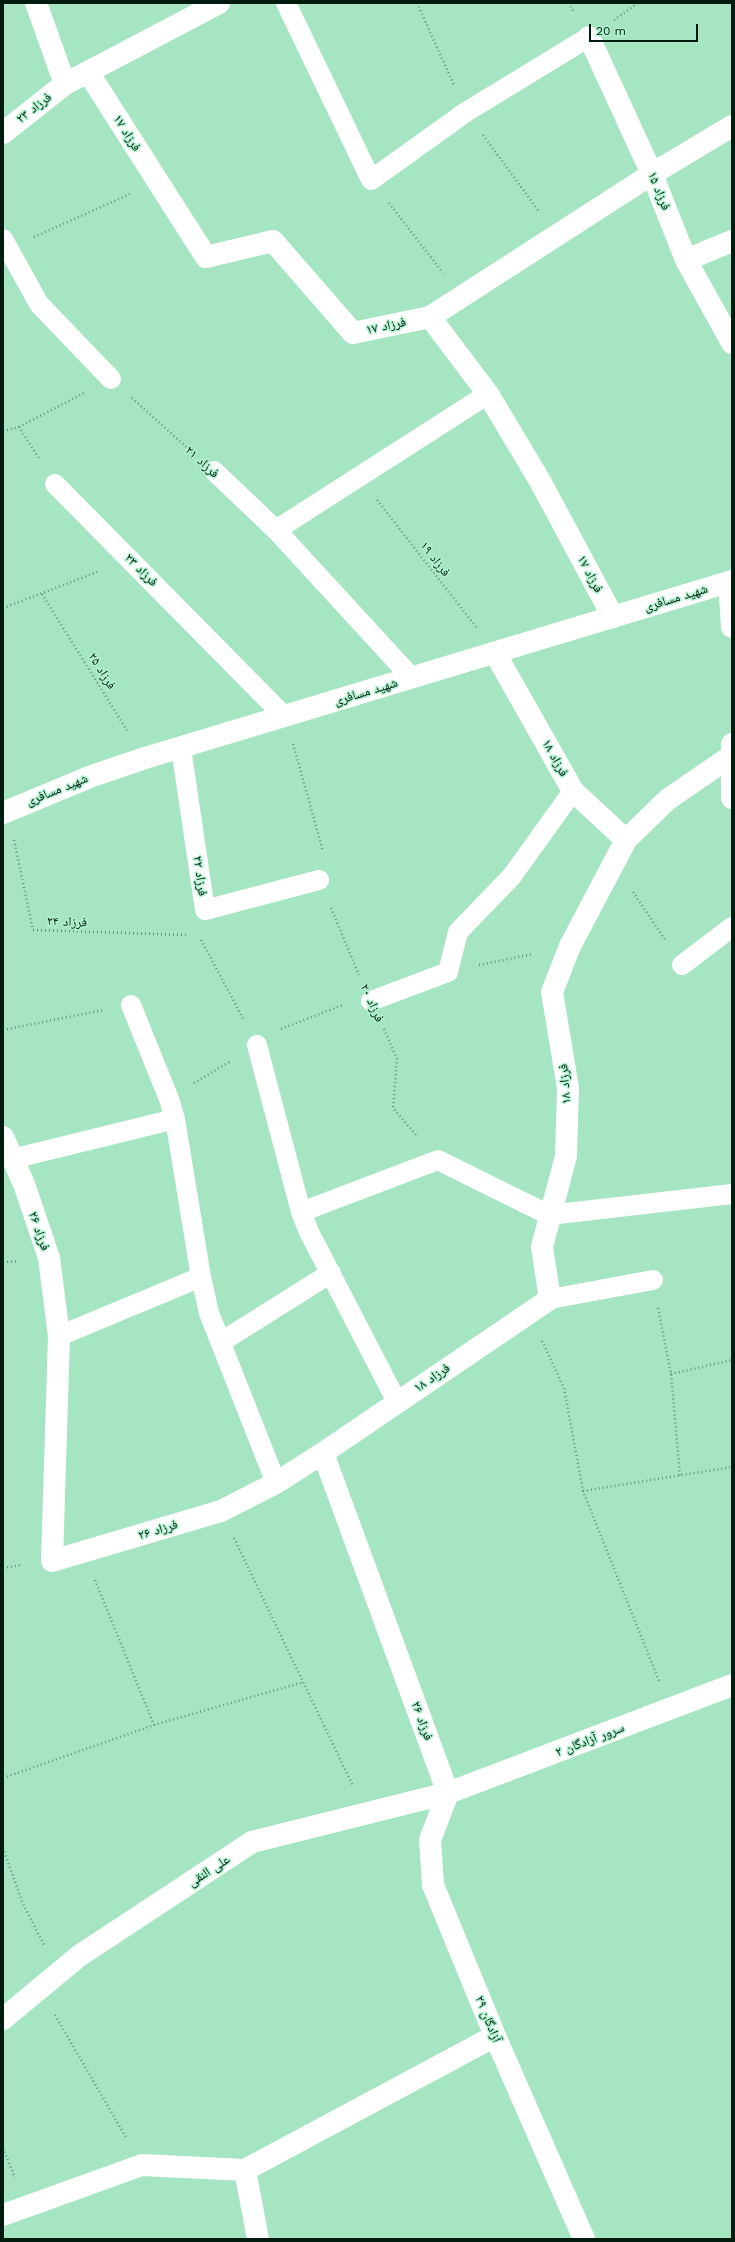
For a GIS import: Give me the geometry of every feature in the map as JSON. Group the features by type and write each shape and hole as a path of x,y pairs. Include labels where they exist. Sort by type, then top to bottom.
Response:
{"street":[{"path":"36,3 66,84"},
{"name":"فرزاد ۲۳","path":"3,133 66,84 210,5"},
{"name":"فرزاد ۱۵","path":"589,37 652,174 686,260 732,343"},
{"name":"فرزاد ۱۷","path":"88,72 206,257 273,241 353,333 430,317 488,394 540,481 613,617"},
{"path":"430,317 652,174 732,126"},
{"path":"686,260 732,241"},
{"path":"731,581 732,627"},
{"name":"شهید مسافری","path":"5,812 92,776 145,758 285,717 731,581"},
{"name":"فرزاد ۱۸","path":"323,1454 397,1402 530,1314 550,1299 542,1247 549,1215 566,1156 568,1088 552,992 570,946 626,840 573,791 496,653"},
{"path":"732,750 732,798"},
{"path":"626,840 667,800 732,750"},
{"name":"فرزاد ۲۶","path":"3,1137 24,1184 49,1258 59,1336 52,1561 221,1511 276,1483 323,1454 448,1793"},
{"name":"سرور آزادگان ۲","path":"448,1793 732,1685"},
{"name":"علی النقی","path":"3,2019 79,1956 252,1842 448,1793"},
{"name":"آزادگان ۲۹","path":"448,1793 430,1840 434,1885 495,2036 584,2239"},
{"path":"3,2215 142,2166 245,2170 495,2036"},
{"path":"245,2170 258,2239"}],"lane":[{"path":"286,3 371,180 466,112 589,37"},
{"path":"6,244 39,304 111,379"},
{"path":"276,530 488,394"},
{"name":"فرزاد ۲۱","path":"214,471 276,530 412,678"},
{"name":"فرزاد ۲۳","path":"55,484 285,717"},
{"name":"فرزاد ۲۲","path":"181,748 205,910 319,880"},
{"path":"371,1001 448,972 458,932 512,876 573,791"},
{"path":"682,965 732,927"},
{"path":"131,1005 169,1099 175,1118 201,1277 209,1313 276,1483"},
{"path":"257,1045 302,1212 309,1232 332,1273 397,1402"},
{"path":"12,1159 175,1118"},
{"path":"302,1212 438,1160 549,1215 732,1194"},
{"path":"220,1342 332,1273"},
{"path":"59,1336 201,1277"},
{"path":"550,1299 653,1280"}],"path":[{"path":"371,180 462,297"},
{"path":"6,244 158,181"},
{"path":"3,431 19,427 111,379"},
{"name":"فرزاد ۲۱","path":"111,379 214,471"},
{"path":"19,427 55,484"},
{"name":"فرزاد ۱۹","path":"359,476 496,653"},
{"path":"3,608 130,559"},
{"name":"فرزاد ۲۵","path":"42,594 145,758"},
{"path":"285,717 323,854 319,880"},
{"name":"فرزاد ۲۴","path":"5,812 34,930 199,936"},
{"path":"613,864 682,965"},
{"name":"فرزاد ۲۰","path":"319,880 397,1059 393,1108 438,1160"},
{"path":"205,910 199,936 257,1045"},
{"path":"448,972 570,946"},
{"path":"3,1030 131,1005"},
{"path":"653,1280 670,1374 680,1476"},
{"path":"530,1314 564,1388 583,1491 647,1648 669,1710"},
{"path":"670,1374 732,1360"},
{"path":"583,1491 732,1468"},
{"path":"221,1511 367,1814"},
{"path":"83,1552 154,1725"},
{"path":"3,1778 154,1725 304,1682"},
{"path":"3,1848 23,1904 59,1972"},
{"path":"40,1988 142,2166"}]}
